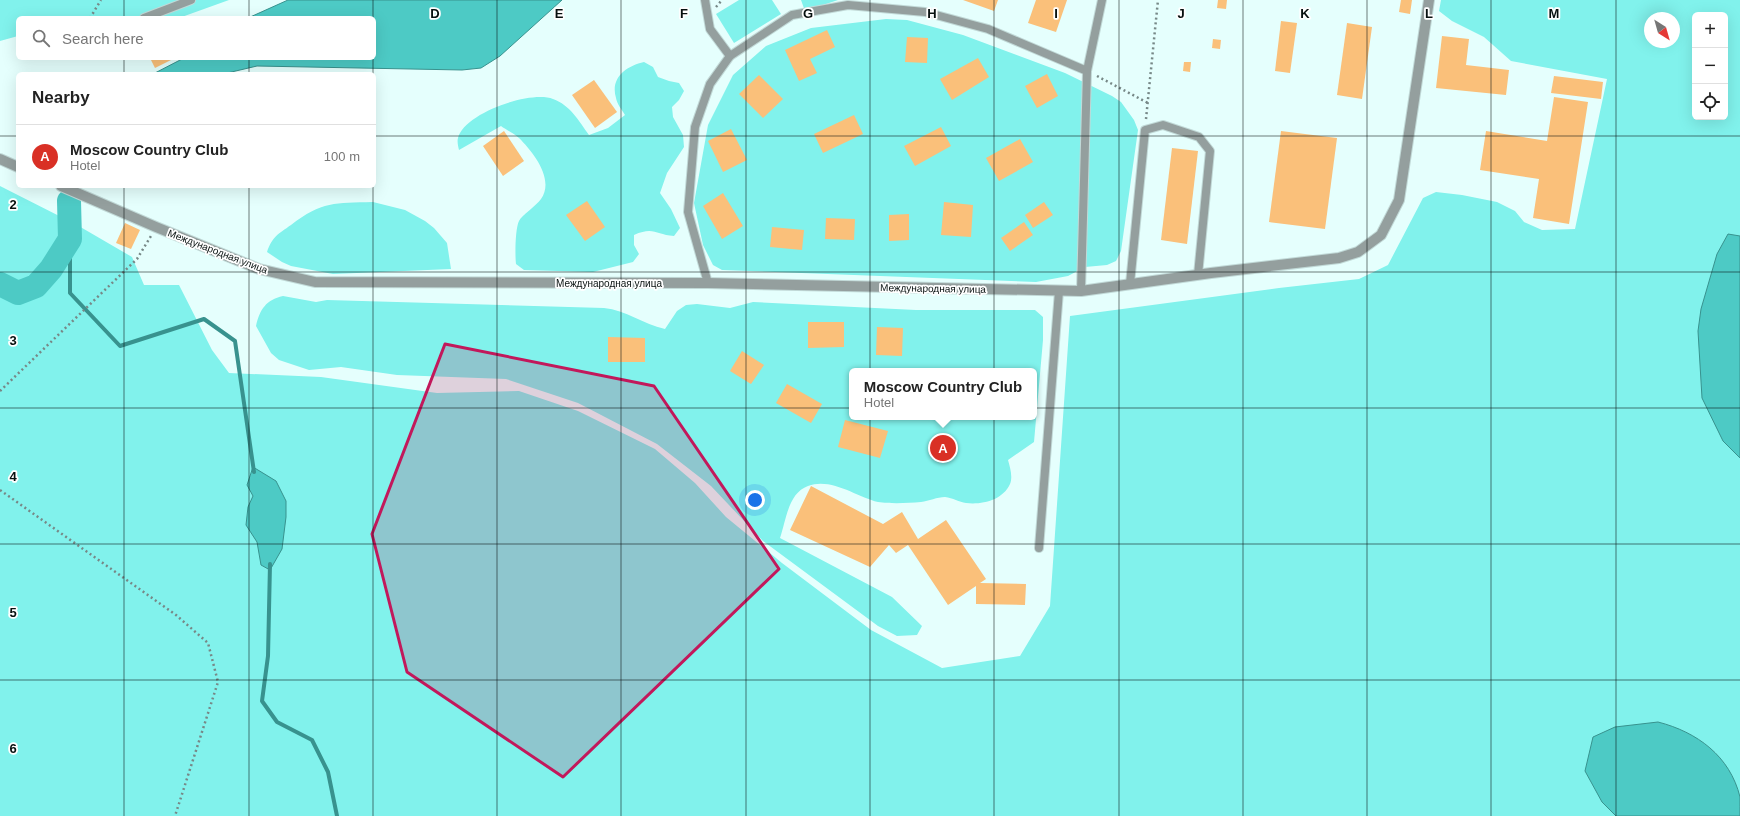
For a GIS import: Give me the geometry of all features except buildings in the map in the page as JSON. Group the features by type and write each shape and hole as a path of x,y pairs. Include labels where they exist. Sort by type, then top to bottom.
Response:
{"street":[{"name":"Международная улица","path":"66,188 259,269 315,282 708,283 1081,292 1198,275 1339,258 1358,252 1381,235 1399,200 1429,0"},
{"path":"0,159 16,166"}],"lane":[{"path":"149,16 192,0"},
{"path":"706,0 710,29 730,56"},
{"path":"1081,292 1088,71 1102,0"},
{"path":"708,283 688,212 695,127 710,84 730,56 792,15 848,6 925,12 988,29 1088,71"},
{"path":"1130,284 1145,130 1163,125 1199,137 1210,151 1198,275"},
{"path":"1039,548 1059,291"}],"path":[{"path":"91,16 101,0"},
{"path":"1145,130 1158,0"},
{"path":"1088,71 1148,102"},
{"path":"0,391 137,259 151,225"},
{"path":"0,490 176,615 208,643 218,682 175,816"}],"highlighted area":[{"path":"445,344 654,386 779,569 563,777 407,672 372,534"}],"shaded area":[{"path":"0,0 229,0 185,16 16,16 16,37 0,41"},
{"path":"288,0 562,0 500,56 481,68 462,70 257,66 232,72 157,72 180,60 376,60 376,16 252,16"},
{"path":"739,0 772,0 781,14 734,43 716,14"},
{"path":"801,0 838,0 805,11"},
{"path":"1441,0 1740,0 1740,816 0,816 0,186 77,225 132,257 144,285 179,285 212,350 229,373 321,377 437,393 519,391 578,411 655,449 695,483 726,517 782,563 871,630 942,668 1020,656 1050,606 1070,316 1279,288 1359,279 1388,265 1423,198 1436,192 1462,195 1497,202 1515,211 1524,222 1542,230 1575,229 1607,79 1511,61 1484,37 1452,21 1439,11"},
{"path":"886,19 907,20 963,35 1065,73 1121,102 1134,120 1138,130 1121,251 1116,261 1107,265 1085,267 1068,276 1036,282 722,270 713,265 703,245 694,203 708,125 733,75 766,46 811,28"},
{"path":"644,62 653,67 658,77 679,83 684,91 679,100 672,107 673,117 683,135 684,147 667,173 660,193 671,209 680,228 674,236 651,231 641,232 634,235 634,245 639,254 633,262 593,272 524,270 516,264 515,249 518,225 519,221 541,199 545,191 544,175 536,158 519,138 501,126 459,150 458,139 463,129 472,120 485,112 500,106 515,101 543,97 553,99 569,109 589,135 608,128 625,115 618,105 616,98 615,84 617,79 631,66"},
{"path":"373,202 405,210 425,221 434,228 447,243 451,269 333,274 291,266 267,252 276,236 312,211 321,207 339,203"},
{"path":"1728,234 1740,236 1740,458 1723,441 1702,398 1698,331 1701,309 1717,254"},
{"path":"283,296 316,302 327,300 604,308 620,311 649,324 665,329 677,311 686,305 697,304 730,308 753,302 916,310 1035,310 1043,317 1043,340 1037,408 1037,368 849,368 849,420 1036,420 1034,442 1008,460 1011,478 1007,489 997,498 985,502 966,503 945,497 921,502 883,503 870,500 844,489 826,484 808,486 796,495 789,508 780,538 892,597 922,626 917,635 897,636 878,626 763,541 711,486 657,444 578,403 506,379 397,375 341,367 309,370 279,360 271,353 256,326 262,310 272,300"},
{"path":"253,467 276,481 286,501 286,517 282,549 270,570 261,565 257,542 246,525 248,507 253,496 247,485"},
{"path":"1658,722 1686,732 1710,748 1720,758 1735,782 1740,797 1740,816 1616,816 1602,802 1585,771 1593,737 1615,727"}],"waterway":[{"path":"0,284 18,293 36,286 51,269 70,239 69,201"},
{"path":"70,239 70,293 120,346 204,319 235,341 254,472"},
{"path":"270,564 268,656 262,701 277,722 312,740 328,772 337,816"}],"place":[{"name":"Moscow Country Club","path":"943,448"}]}
